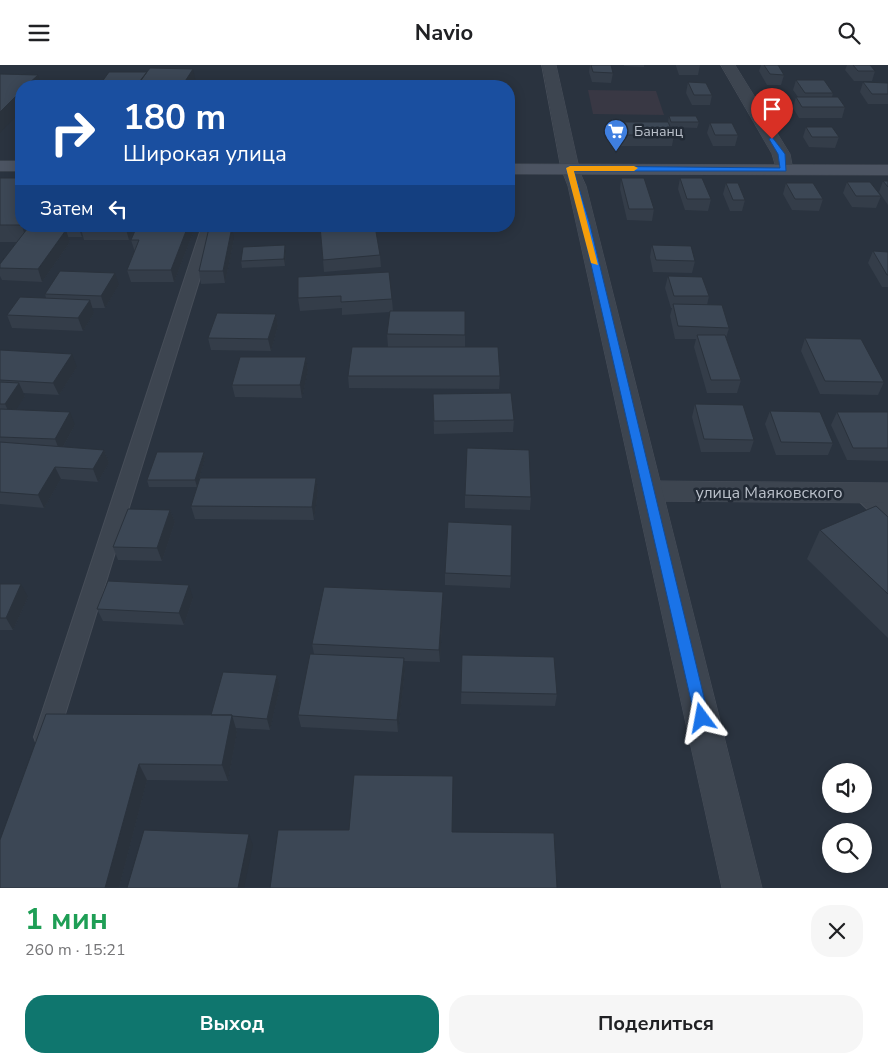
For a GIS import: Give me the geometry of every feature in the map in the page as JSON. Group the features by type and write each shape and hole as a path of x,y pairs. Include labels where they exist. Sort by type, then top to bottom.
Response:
{"main road":[{"path":"0,166 15,166"},
{"path":"515,169 888,170"}],"street":[{"path":"549,65 570,168 577,187 742,888"},
{"path":"728,65 781,154 784,170"},
{"name":"улица Маяковского","path":"649,491 875,493"}],"lane":[{"path":"40,757 207,232"},
{"path":"875,493 888,514"}],"shaded area":[{"path":"588,90 656,91 664,115 593,114"}],"building":[{"path":"591,65 611,65 613,73 593,72"},
{"path":"764,65 778,65 784,75 770,74"},
{"path":"853,65 870,65 875,71 858,71"},
{"path":"150,68 193,69 186,80 141,80"},
{"path":"109,72 147,72 141,80 103,80"},
{"path":"0,74 38,75 33,80 15,80 15,97 0,112"},
{"path":"796,80 824,80 833,93 805,93"},
{"path":"688,82 706,83 712,95 694,95"},
{"path":"863,82 888,83 888,94 872,94"},
{"path":"796,97 838,97 845,107 802,107"},
{"path":"669,116 696,116 699,122 671,122"},
{"path":"615,122 668,122 674,135 619,135"},
{"path":"710,123 732,123 738,135 715,135"},
{"path":"806,127 832,127 839,137 812,137"},
{"path":"0,178 15,178 15,225 0,225"},
{"path":"621,178 644,178 654,209 629,209"},
{"path":"680,178 702,178 711,199 687,199"},
{"path":"847,182 870,182 881,196 856,196"},
{"path":"726,183 738,183 745,200 733,200"},
{"path":"786,183 813,183 823,199 795,199"},
{"path":"25,232 65,232 38,269 0,268 0,264"},
{"path":"134,232 186,232 171,270 127,270 139,240 131,240"},
{"path":"208,232 231,232 223,271 199,271"},
{"path":"321,232 376,232 380,255 323,260"},
{"path":"285,245 284,259 241,261 243,247"},
{"path":"652,245 691,246 695,261 656,260"},
{"path":"873,251 888,252 888,275 887,275"},
{"path":"60,271 115,273 101,296 45,294"},
{"path":"389,272 392,299 341,302 341,296 298,298 298,277"},
{"path":"668,276 702,277 709,296 674,296"},
{"path":"20,297 90,300 78,318 7,315"},
{"path":"673,304 722,305 729,328 678,326"},
{"path":"390,311 465,311 465,335 387,334"},
{"path":"217,313 276,314 268,339 208,338"},
{"path":"697,335 725,335 741,380 711,380"},
{"path":"805,338 861,339 884,382 825,381"},
{"path":"352,347 498,347 500,376 348,376"},
{"path":"0,350 72,354 53,383 0,380"},
{"path":"240,357 306,357 300,385 232,385"},
{"path":"0,382 19,383 5,404 0,404"},
{"path":"511,393 514,420 434,421 433,394"},
{"path":"695,404 743,405 754,440 704,439"},
{"path":"0,409 70,412 55,439 0,437"},
{"path":"770,411 820,412 833,443 781,442"},
{"path":"837,412 888,412 888,448 853,448"},
{"path":"0,442 104,450 93,469 55,467 38,495 0,492"},
{"path":"467,448 529,450 531,497 465,495"},
{"path":"157,452 204,452 195,480 147,480"},
{"path":"200,478 316,478 312,507 191,506"},
{"path":"876,506 888,517 888,594 820,530"},
{"path":"128,509 170,510 157,548 113,547"},
{"path":"448,522 512,525 511,576 445,573"},
{"path":"108,581 189,585 179,613 97,609"},
{"path":"0,584 21,584 6,618 0,618"},
{"path":"324,587 443,592 439,650 312,644"},
{"path":"310,654 404,658 397,720 298,715"},
{"path":"462,655 554,657 557,694 461,692"},
{"path":"223,672 277,675 267,719 211,715"},
{"path":"46,714 232,715 222,765 139,764 105,888 0,888 0,840"},
{"path":"354,775 453,776 452,832 554,833 557,888 270,888 278,830 349,830"},
{"path":"144,830 249,834 238,888 127,888"}],"slow traffic":[{"path":"595,263 577,187 570,168 634,168"}],"place":[{"name":"Бананц","path":"616,152"}],"route":[{"path":"702,718 577,187 570,168 784,170 781,154 772,139"}]}
